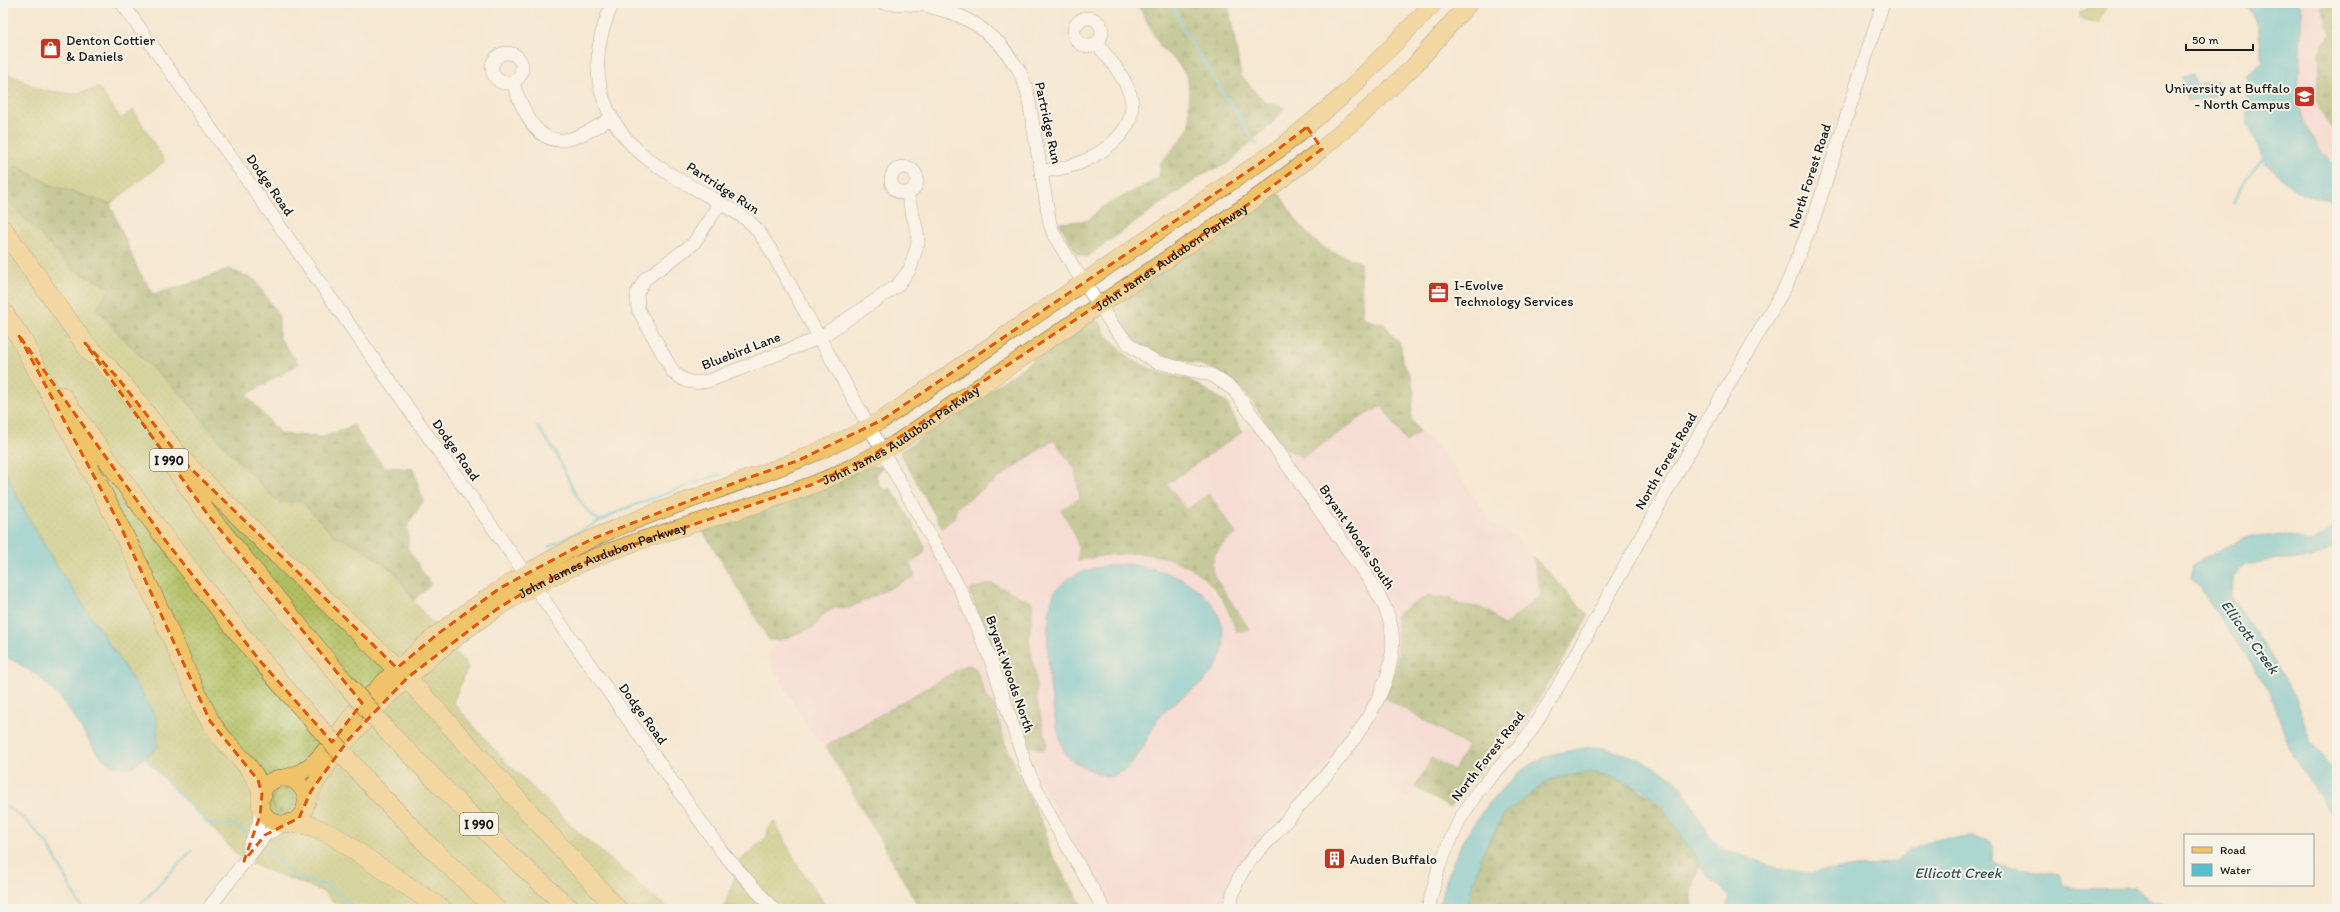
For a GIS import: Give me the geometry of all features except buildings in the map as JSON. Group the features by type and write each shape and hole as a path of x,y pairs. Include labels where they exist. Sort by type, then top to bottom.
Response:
{"highway":[{"name":"I 990","path":"3,229 208,516 345,683 391,735 510,855 570,909"},
{"path":"3,312 165,540 261,662 366,780 431,848 496,909"},
{"path":"18,334 120,525 166,621 210,721 229,747 254,773 261,800"},
{"path":"85,343 117,377 182,460 283,560 402,673 617,909"},
{"path":"288,823 312,826 332,835 442,909"}],"main road":[{"name":"John James Audubon Parkway","path":"284,778 302,772 316,761 354,712 402,673 463,632 529,580 610,530 742,480 797,461 869,427 1085,283 1260,163 1307,127 1364,76 1434,3"},
{"name":"John James Audubon Parkway","path":"529,580 561,572 619,549 811,485 848,469 882,451 1250,203 1322,149 1368,110 1413,66 1469,3"},
{"path":"1307,127 1322,149"},
{"name":"John James Audubon Parkway","path":"306,804 311,791 349,739 402,673"},
{"path":"284,778 298,783 303,789 306,804 299,818 288,823 270,820 261,800 270,783 284,778"}],"street":[{"name":"Dodge Road","path":"122,3 722,852 773,909"},
{"name":"Partridge Run","path":"613,3 601,32 597,66 601,90 610,119 622,136 643,156 744,218 758,231 869,427"},
{"name":"Partridge Run","path":"884,3 926,4 968,19 989,33 1010,55 1027,90 1047,212 1054,235 1100,305"},
{"name":"North Forest Road","path":"1428,909 1439,866 1460,819 1478,791 1526,738 1551,699 1674,478 1787,284 1815,215 1883,3"},
{"path":"1041,172 1080,163 1115,140 1127,126 1131,112 1129,91 1097,44"},
{"path":"512,82 531,124 538,132 552,139 572,138 610,119"},
{"name":"Bluebird Lane","path":"720,203 693,244 645,279 637,293 638,309 673,372 686,382 702,383 819,338 897,286 910,268 915,258 918,237 907,193"},
{"name":"Bryant Woods South","path":"1100,305 1124,340 1138,352 1156,362 1212,375 1226,384 1242,398 1373,585 1390,619 1392,633 1392,657 1389,672 1381,694 1341,755 1242,872 1229,909"},
{"name":"Bryant Woods North","path":"869,427 968,604 991,660 1016,739 1030,776 1058,829 1104,909"},
{"path":"244,861 259,823 261,800"},
{"path":"208,909 265,835 288,823"}],"highlighted area":[{"path":"1307,127 1322,149 1250,203 870,457 811,485 597,557 533,587 497,609 407,678 349,739 311,791 299,818 265,835 244,861 260,816 262,794 258,780 210,721 120,525 18,334 165,540 261,662 332,742 362,703 208,515 85,343 117,377 182,460 397,668 435,636 500,588 592,539 742,480 797,461 882,420 1260,163"}],"shaded area":[{"name":"University at Buffalo - North Campus","path":"2280,3 2337,3 2337,181 2310,175"},
{"path":"1382,406 1406,441 1419,432 1436,444 1493,523 1518,539 1533,556 1541,595 1504,626 1490,612 1479,607 1460,605 1451,598 1395,616 1398,630 1398,656 1396,669 1384,697 1469,746 1454,770 1432,758 1408,799 1338,750 1251,852 1223,909 1111,909 1040,781 1027,745 1004,740 994,705 987,699 978,675 970,665 964,666 826,746 815,739 768,659 768,651 781,640 814,627 824,614 836,607 849,608 915,576 911,564 924,553 925,546 935,532 948,524 954,518 957,507 1054,439 1075,469 1081,498 1061,510 1074,531 1079,544 1078,561 1118,553 1148,553 1165,556 1195,570 1207,583 1228,612 1236,631 1250,630 1214,576 1211,568 1213,556 1220,545 1236,534 1186,511 1167,484 1263,418 1282,445 1302,458 1363,416"}],"green space":[{"path":"1137,3 1228,3 1241,76 1265,102 1285,107 1272,123 1229,163 1205,173 1086,257 1077,254 1059,223 1089,220 1099,209 1159,178 1161,162 1182,139 1190,125 1188,78 1177,62 1161,48"},
{"path":"2097,3 2108,3 2098,23 2079,18 2080,13"},
{"path":"2324,3 2337,3 2337,132 2326,121 2317,103 2319,53 2330,34 2322,8"},
{"path":"3,71 41,90 73,94 99,88 121,119 133,110 165,161 110,204 51,185 17,166 3,180"},
{"path":"16,166 51,185 110,204 139,272 154,294 189,284 229,269 255,280 279,316 279,337 299,364 246,395 281,434 324,437 354,425 365,444 385,467 413,469 423,501 408,524 408,549 431,585 414,600 396,573 359,546 333,535 301,501 279,503 223,445 182,395 143,359 97,309 111,287 72,269 3,195 3,180"},
{"path":"1278,192 1312,239 1328,250 1360,262 1363,316 1368,320 1384,324 1401,346 1402,361 1410,375 1414,392 1411,418 1419,432 1406,442 1382,406 1363,416 1302,458 1280,443 1249,398 1231,380 1209,368 1146,348 1132,339 1122,327 1114,309 1121,300"},
{"path":"3,195 72,269 111,288 97,309 143,359 182,395 223,445 279,503 301,501 333,535 360,546 396,573 416,604 468,667 453,702 499,755 579,833 668,909 342,909 322,891 244,861 173,788 146,758 158,747 142,693 55,563 24,510 3,467"},
{"path":"1090,321 1100,321 1103,331 1132,360 1160,373 1188,379 1226,402 1242,432 1167,484 1186,510 1209,494 1236,534 1225,542 1217,552 1212,563 1212,569 1214,576 1250,630 1236,631 1225,605 1211,585 1194,570 1174,560 1152,555 1129,554 1104,556 1078,561 1078,546 1075,534 1061,510 1080,498 1075,469 1054,440 957,507 954,518 942,528 900,452"},
{"path":"870,466 882,467 876,475 879,486 885,490 891,488 925,546 924,553 911,564 915,576 849,608 836,607 824,614 814,627 781,640 769,640 702,529"},
{"path":"1533,556 1588,616 1558,669 1515,736 1510,732 1450,808 1415,787 1432,758 1454,770 1468,746 1384,697 1392,677 1397,657 1398,637 1395,616 1409,605 1428,597 1451,598 1460,605 1479,607 1490,612 1504,626 1541,595"},
{"path":"992,583 1033,603 1029,641 1035,672 1037,702 1047,744 1044,750 1027,745 993,649 969,590"},
{"path":"970,665 976,669 987,699 994,705 1004,740 1028,795 1045,828 1048,848 1084,909 920,909 826,746 964,666"},
{"path":"1591,772 1611,777 1637,789 1649,796 1668,814 1700,862 1691,897 1692,909 1466,909 1481,857 1504,814 1551,779"},
{"path":"283,790 291,793 294,801 291,809 283,812 275,809 272,801 275,793"},
{"path":"774,821 801,871 828,909 724,908 741,860 767,837 768,829"},
{"path":"2068,904 2102,906 2110,909 2040,909"}],"water":[{"path":"2245,3 2299,3 2302,10 2298,100 2304,123 2321,151 2337,169 2337,201 2303,195 2279,177 2263,159 2248,124 2247,75 2263,62 2258,25"},
{"path":"2193,74 2196,85 2216,80 2219,95 2188,102 2182,77"},
{"path":"3,467 24,510 55,563 142,693 157,720 158,747 131,768 111,765 98,754 63,701 38,676 3,654"},
{"name":"Ellicott Creek","path":"2337,526 2337,546 2309,559 2277,559 2246,565 2235,576 2230,596 2273,658 2294,696 2311,742 2337,777 2337,823 2290,750 2270,691 2201,590 2190,579 2193,565 2243,538 2280,535 2311,542"},
{"path":"1125,564 1156,570 1187,582 1211,603 1219,617 1224,637 1221,655 1211,674 1161,715 1140,752 1126,769 1118,774 1108,777 1074,762 1066,754 1056,722 1052,698 1049,672 1048,622 1051,603 1056,591 1070,578 1088,570"},
{"name":"Ellicott Creek","path":"1590,747 1603,748 1637,758 1671,776 1681,786 1710,837 1722,849 1785,870 1812,873 1894,862 1913,848 1935,839 1973,837 1990,841 1992,845 1992,860 1997,865 2059,874 2064,886 2079,889 2136,888 2149,900 2181,909 2110,909 2102,906 2084,904 2040,909 1726,909 1730,896 1708,877 1661,804 1642,789 1603,774 1591,772 1551,779 1504,814 1481,857 1466,909 1439,909 1448,875 1462,843 1481,814 1504,787 1525,768 1540,759 1558,753"}],"waterway":[{"path":"1172,3 1184,31 1257,145"},
{"path":"2233,203 2247,177 2264,157"},
{"path":"537,426 554,450 574,491 592,516 600,521 621,510 720,474"},
{"path":"548,547 600,521"},
{"path":"146,758 210,825 236,825 246,833"},
{"path":"3,804 26,820 49,846 82,909"},
{"path":"265,849 296,877 328,886 357,909"},
{"path":"136,909 191,851"}],"place":[{"name":"Denton Cottier & Daniels","path":"50,48"},
{"name":"University at Buffalo - North Campus","path":"2305,96"},
{"name":"I-Evolve Technology Services","path":"1439,293"},
{"name":"Auden Buffalo","path":"1334,859"}]}
